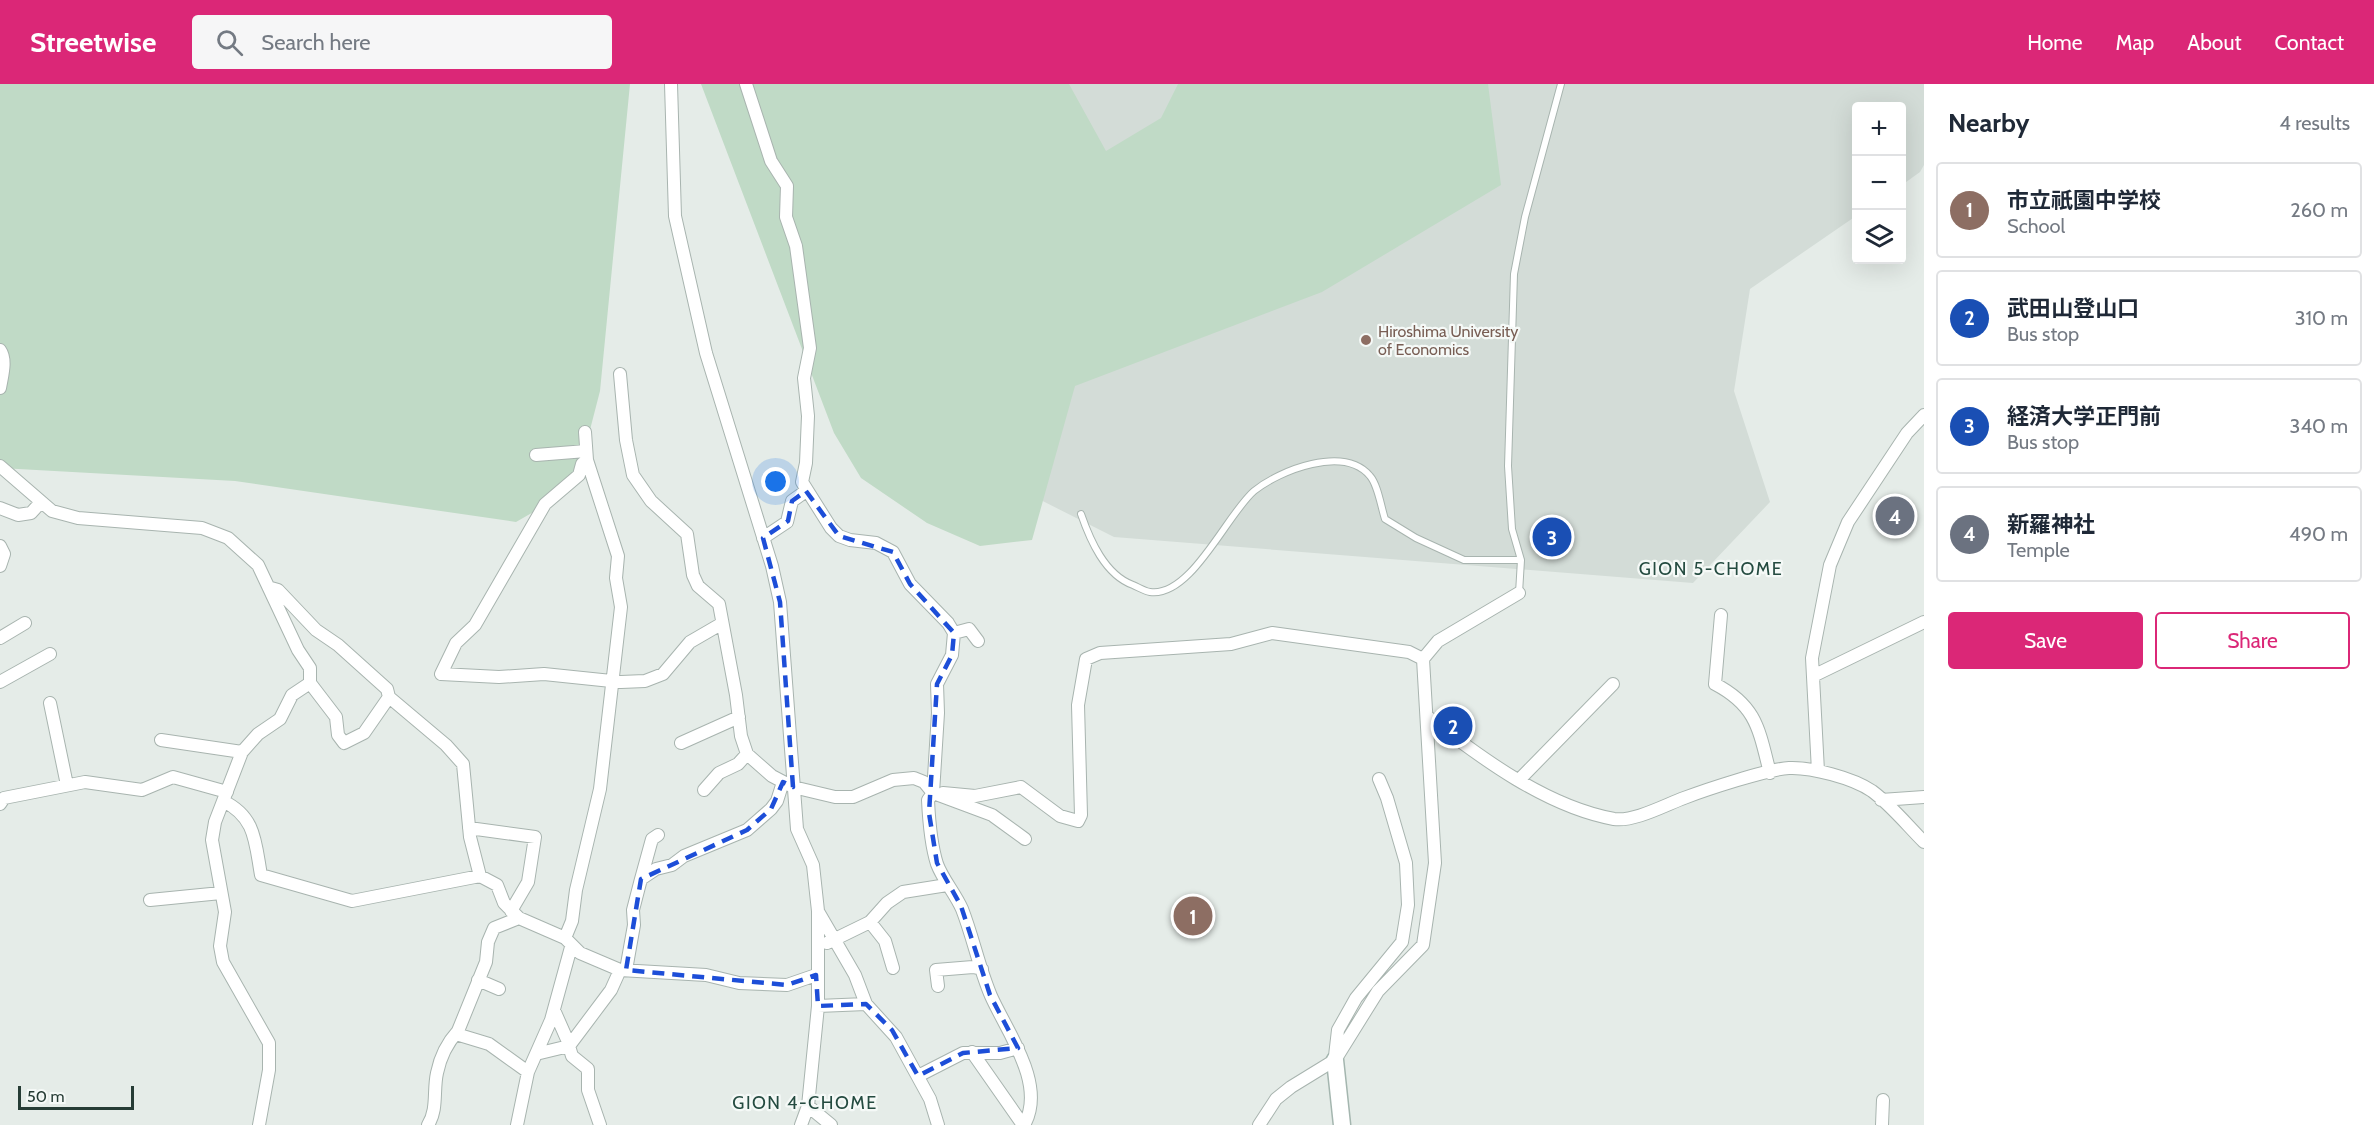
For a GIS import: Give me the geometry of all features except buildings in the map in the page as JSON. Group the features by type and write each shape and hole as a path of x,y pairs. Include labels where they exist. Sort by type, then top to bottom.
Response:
{"street":[{"path":"671,84 675,216 706,352 763,538 780,602 788,784 797,829 813,865 818,911 816,975 818,1006 808,1106 801,1125"},
{"path":"746,84 771,161 787,186 786,217 796,246 810,348 804,378 808,416 806,463 802,474 806,491 839,536 850,540 876,543 893,552 910,584 948,623 954,633 952,655 937,684 938,713 933,793 928,800 929,813 937,863 947,885 961,906 990,995 1018,1048 1031,1094 1029,1117 1024,1125 1015,1117 995,1082 974,1059 972,1052"},
{"path":"0,350 3,354 0,388"},
{"path":"620,374 626,440 633,475 651,501 687,534 693,575 698,586 719,604 721,624 727,637 729,668 741,736 747,754 772,776 788,784 844,798 904,777 924,782 933,793 992,815 1025,839"},
{"path":"1818,771 1812,658 1830,565 1848,522 1907,434 1924,416"},
{"path":"517,1125 528,1072 554,1010 576,890 600,789 601,767 615,682 621,607 616,578 618,556 586,456 585,432"},
{"path":"536,455 586,456"},
{"path":"586,456 579,475 545,504 475,626 456,643 441,674 500,677 544,674 615,682 645,681 663,674 682,649 721,624"},
{"path":"0,466 52,512 78,518 202,528 228,538 258,565 298,650 310,669 310,683 336,717 338,735 344,743 364,734 389,697"},
{"path":"763,538 787,522 792,501 806,491"},
{"path":"0,508 18,515 25,514 31,513 41,502"},
{"path":"0,546 4,554 0,567"},
{"path":"270,588 278,590 315,630 338,645 387,689 389,697 446,745 463,764 469,828 480,876"},
{"path":"1259,1125 1276,1099 1335,1060 1378,991 1423,945 1436,863 1423,659 1438,641 1519,593"},
{"path":"1722,615 1715,684 1736,695 1749,710 1758,729 1770,772"},
{"path":"1813,676 1924,622"},
{"path":"0,638 25,623"},
{"path":"954,633 969,630 978,640"},
{"path":"933,793 975,796 1021,787 1060,816 1078,821 1081,815 1078,705 1086,658 1100,653 1231,644 1272,633 1409,652 1423,659"},
{"path":"0,682 50,654"},
{"path":"259,1125 269,1070 269,1043 223,962 220,946 225,912 212,840 225,796 242,752 258,734 280,719 292,695 310,683"},
{"path":"1519,780 1612,684"},
{"path":"50,704 67,785"},
{"path":"681,743 739,717"},
{"path":"1428,717 1479,756 1519,780 1571,805 1616,819 1652,812 1685,798 1788,768 1818,771 1871,790 1924,842"},
{"path":"161,740 242,752"},
{"path":"704,790 719,773 738,764 747,754"},
{"path":"1,799 67,785 99,783 142,790 173,777 225,796 239,809 251,825 261,875 352,901 480,876 497,885 504,903 515,914 568,942 580,953 623,970 706,975 739,983 787,984 816,975"},
{"path":"1342,1125 1335,1060 1338,1030 1356,998 1402,942 1408,905 1406,863 1388,798 1379,779"},
{"path":"641,879 656,869 672,866 684,856 747,830 771,809 788,784"},
{"path":"1881,800 1924,797"},
{"path":"428,1125 434,1114 437,1071 450,1039 456,1034 486,962 488,942 494,928 515,914 528,882 535,837 469,828"},
{"path":"536,1054 569,1045 623,970 634,925 633,910 641,879 652,839 658,835"},
{"path":"818,947 870,922 887,903 903,892 947,885"},
{"path":"150,900 221,893"},
{"path":"818,911 855,975 866,1004 875,1017 892,1030 918,1076 930,1099 938,1125"},
{"path":"870,922 885,941 893,968"},
{"path":"938,986 936,970 973,967 982,969"},
{"path":"478,980 499,989"},
{"path":"818,1006 866,1004"},
{"path":"554,1010 572,1056 588,1069 588,1090 600,1125"},
{"path":"456,1034 489,1044 528,1072"},
{"path":"918,1076 950,1059 972,1052 1000,1053 1018,1048"},
{"path":"1882,1125 1883,1100"},
{"path":"808,1106 831,1125"}],"lane":[{"path":"1519,593 1521,560 1512,529 1508,466 1514,274 1525,217 1561,84"},
{"path":"1081,514 1089,538 1109,568 1128,583 1151,592 1177,585 1204,557 1254,491 1278,477 1316,461 1352,463 1371,477 1385,519 1416,538 1464,560 1521,560"}],"highlighted area":[{"path":"806,491 839,536 893,552 910,584 954,633 952,655 937,684 929,813 937,863 961,906 990,995 1018,1048 963,1053 918,1076 892,1030 866,1004 818,1006 816,975 787,985 626,970 641,879 747,830 771,809 783,782 793,787 780,602 763,538 788,521 792,501"}],"shaded area":[{"name":"Hiroshima University of Economics","path":"978,84 1924,84 1924,165 1920,172 1906,182 1906,102 1852,102 1852,219 1750,289 1734,391 1770,502 1693,583 1114,537 995,477"}],"green space":[{"path":"0,84 630,84 600,391 584,453 563,495 516,522 235,481 0,468"},
{"path":"701,84 1069,84 1106,151 1161,118 1178,84 1488,84 1501,185 1322,292 1075,386 1032,540 980,546 927,523 861,478 834,433"}],"place":[{"name":"Hiroshima University of Economics","path":"1366,340"},
{"name":"新羅神社","path":"1895,516"},
{"name":"経済大学正門前","path":"1552,537"},
{"name":"武田山登山口","path":"1453,726"},
{"name":"市立祇園中学校","path":"1193,916"}],"district":[{"name":"GION 5-CHOME","path":"1711,569"},
{"name":"GION 4-CHOME","path":"805,1103"}]}
